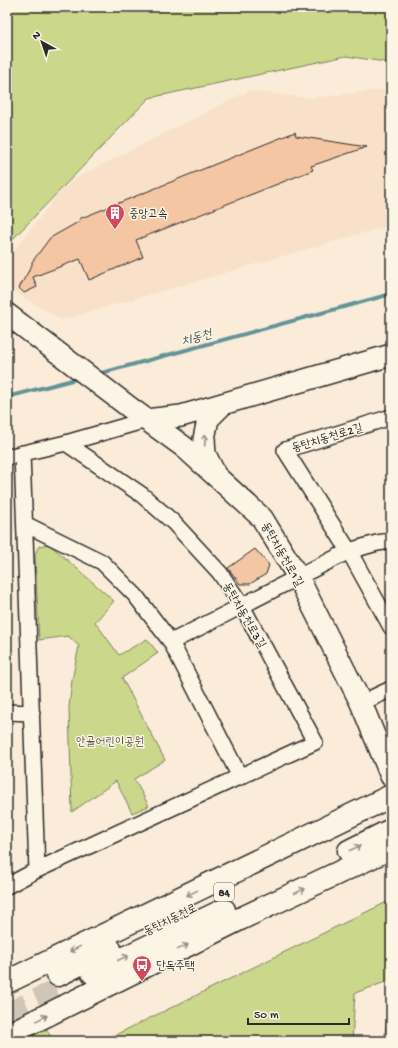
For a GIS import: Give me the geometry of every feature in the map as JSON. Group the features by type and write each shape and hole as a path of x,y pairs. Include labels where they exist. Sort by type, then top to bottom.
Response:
{"main road":[{"path":"8,982 391,796"},
{"name":"동탄치동천로","path":"391,811 333,838 60,981 391,830"},
{"path":"8,1034 240,919 391,848"}],"street":[{"name":"동탄치동천로1길","path":"7,314 184,447 262,518 298,577 361,703 391,776"},
{"path":"7,457 66,443 140,415 181,416 391,355"},
{"path":"216,476 206,454 204,440 208,419 223,404"},
{"name":"동탄치동천로2길","path":"391,417 285,450 349,550 391,627"},
{"name":"동탄치동천로3길","path":"7,886 37,870 315,742 242,606 220,573 173,522 142,495 66,443"},
{"path":"22,453 37,870"},
{"path":"25,524 102,562 135,596 171,642 240,776"},
{"path":"171,642 349,550 391,541"},
{"path":"361,703 391,689"},
{"path":"7,712 32,713"}],"shaded area":[{"path":"391,89 391,225 61,320 7,287 7,259 59,193 76,178 248,91 310,98"}],"green space":[{"path":"7,7 391,7 391,63 346,56 149,98 7,245"},
{"name":"안골어린이공원","path":"49,544 114,601 95,622 119,655 147,639 158,653 122,678 165,760 134,779 149,806 132,813 116,781 72,812 69,707 72,680 79,646 68,636 39,640 35,554 39,546"},
{"path":"391,900 391,980 355,993 352,1041 103,1041"},
{"path":"390,994 391,1041 384,1041"},
{"path":"44,1024 53,1041 13,1041"}],"building":[{"path":"295,132 296,136 367,147 311,166 313,170 136,240 143,257 89,280 80,259 33,277 37,287 24,293 19,288 32,265 32,262 50,238 80,221 79,219"},
{"path":"255,549 269,565 266,574 250,584 240,584 228,568"}],"waterway":[{"name":"치동천","path":"98,374 391,294"},
{"name":"치동천","path":"7,397 80,378"}],"tunnel":[{"path":"7,1014 63,987"}],"place":[{"name":"중앙고속","path":"115,230"},
{"name":"단독주택","path":"142,982"}]}
